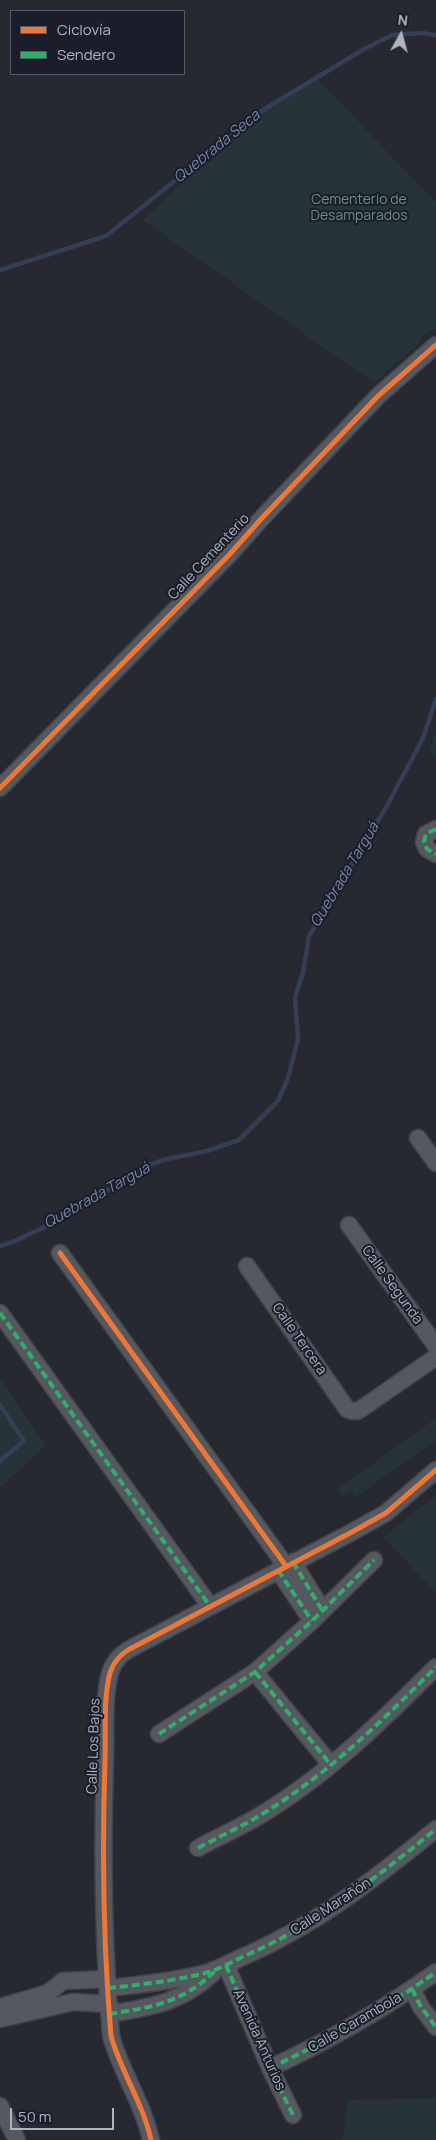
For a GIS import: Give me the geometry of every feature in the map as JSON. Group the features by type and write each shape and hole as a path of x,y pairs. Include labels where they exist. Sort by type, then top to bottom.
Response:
{"street":[{"name":"Calle Cementerio","path":"0,788 229,555 260,519 378,396 436,345"},
{"path":"436,829 426,834 424,842 427,849 436,854"},
{"path":"418,1138 436,1163"},
{"name":"Calle Segunda","path":"349,1225 436,1346"},
{"path":"60,1253 286,1566 317,1616"},
{"name":"Calle Tercera","path":"247,1266 347,1409 358,1411 436,1357"},
{"path":"0,1313 210,1606"},
{"name":"Calle Los Bajos","path":"151,2140 140,2106 115,2050 111,2036 103,1894 103,1808 107,1696 110,1673 117,1659 128,1650 386,1513 436,1470"},
{"path":"159,1734 255,1672 317,1616 374,1560"},
{"path":"198,1848 259,1816 331,1765 376,1728 436,1668"},
{"path":"255,1672 331,1765"},
{"name":"Calle Marañón","path":"108,1996 140,1985 221,1967 281,1939 342,1902 386,1870 436,1829"},
{"name":"Calle Marañón","path":"108,1996 161,2005 186,1995 221,1967"},
{"name":"Avenida Anturios","path":"221,1967 293,2115"},
{"name":"Calle Carambola","path":"270,2068 323,2043 412,1989 436,1972"},
{"path":"0,2007 48,1993 63,1981 76,1980 108,1996"},
{"path":"412,1989 421,2007 436,2027"},
{"path":"0,2019 108,1996"},
{"path":"0,2106 9,2133"}],"green space":[{"name":"Cementerio de Desamparados","path":"317,78 436,203 436,329 423,334 420,342 374,383 143,220 257,113"},
{"path":"436,730 436,758 429,752"},
{"path":"0,1379 46,1445 0,1488"},
{"path":"436,1418 436,1440 356,1497 351,1491 342,1497 338,1489"},
{"path":"436,1496 436,1593 383,1537"},
{"path":"436,2098 436,2140 343,2140 347,2100"}],"waterway":[{"name":"Quebrada Seca","path":"0,270 106,236 263,110 364,49 392,35 421,33 436,35"},
{"name":"Quebrada Targuá","path":"0,1246 55,1222 149,1165 167,1159 207,1151 239,1140 278,1101 288,1078 298,1039 295,997 303,973 309,936 388,804 423,738 436,699"},
{"path":"0,1405 24,1441 0,1461"}],"marked path":[{"path":"436,829 426,834 424,842 427,849 436,854"},
{"path":"0,1313 210,1606"},
{"path":"159,1734 255,1672 312,1621 374,1560"},
{"path":"293,1562 322,1610"},
{"path":"278,1570 312,1621"},
{"path":"198,1848 244,1825 307,1784 373,1728 436,1667"},
{"path":"255,1672 331,1765"},
{"path":"108,1988 179,1979 202,1974 267,1946 342,1901 436,1829"},
{"path":"226,1965 270,2068 293,2115"},
{"path":"109,2014 153,2006 179,1997 203,1982 215,1971"},
{"path":"270,2068 355,2024 436,1972"},
{"path":"412,1989 421,2007 436,2027"}],"cycle path":[{"path":"0,788 229,555 378,396 436,345"},
{"path":"60,1253 286,1566"},
{"path":"151,2140 143,2113 120,2062 111,2036 106,1967 103,1864 106,1705 111,1669 122,1654 128,1650 386,1513 436,1470"}]}
